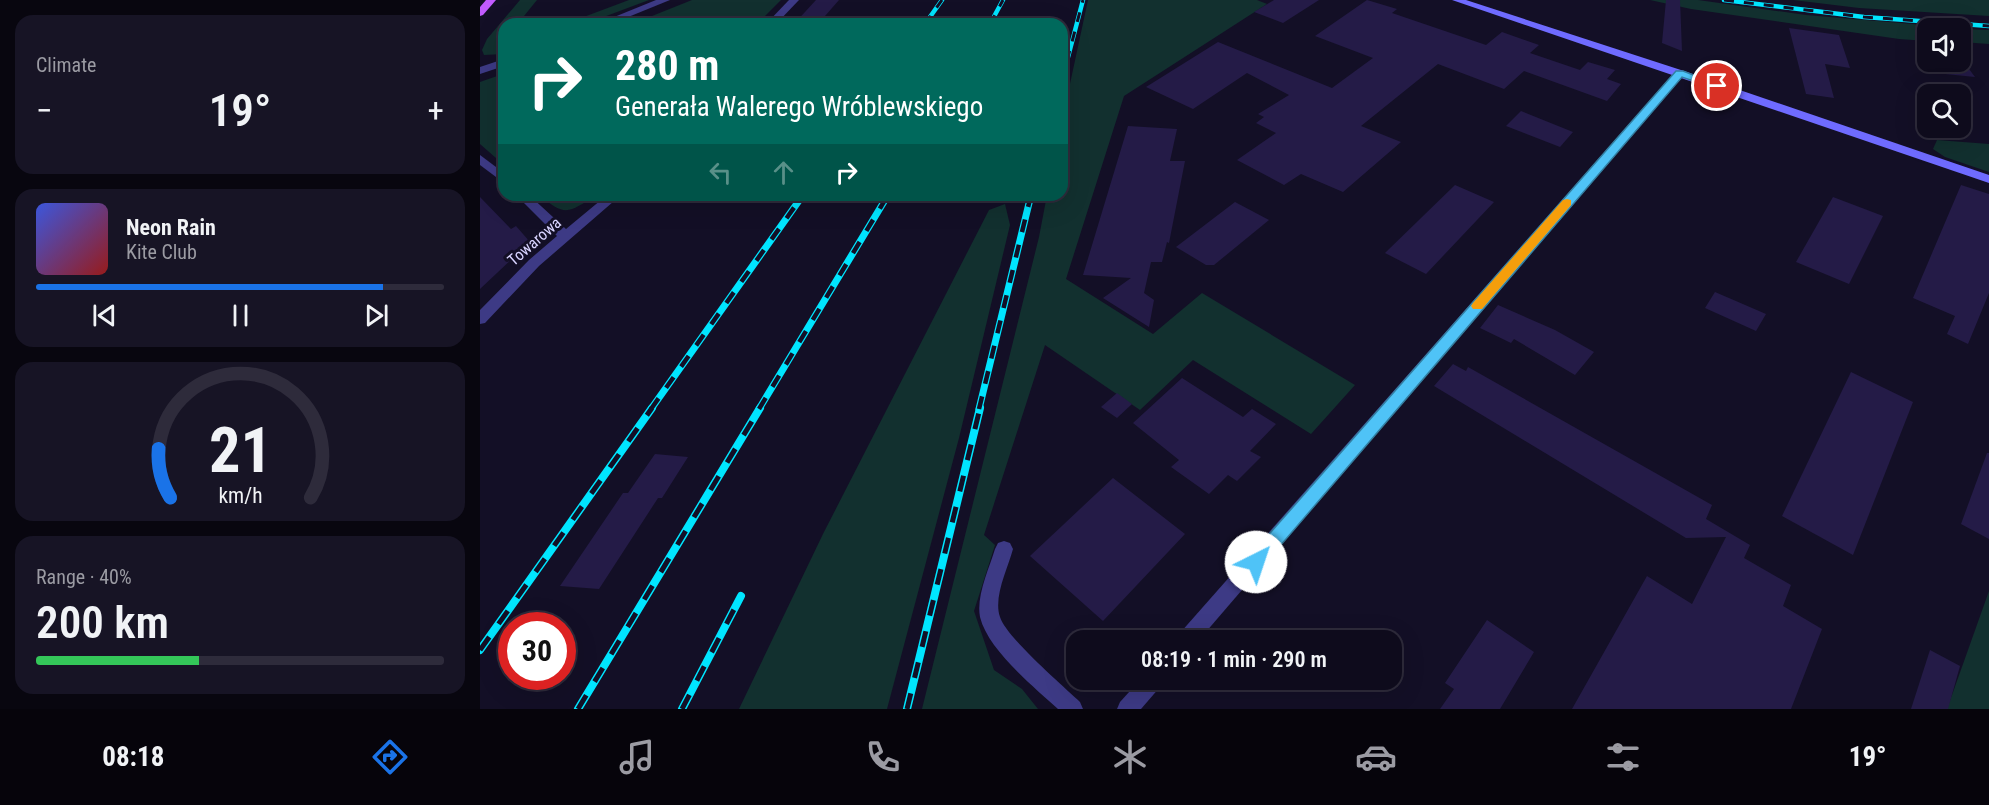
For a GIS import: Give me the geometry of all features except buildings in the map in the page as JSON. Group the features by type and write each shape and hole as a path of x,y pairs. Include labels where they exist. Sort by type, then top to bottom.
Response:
{"main road":[{"path":"480,13 491,0"}],"street":[{"path":"618,18 665,0"},
{"path":"777,18 794,0"},
{"path":"1456,0 1680,73 1989,179"},
{"path":"480,63 498,62"},
{"path":"480,71 498,64"},
{"path":"1196,630 1680,73"},
{"path":"480,159 498,174"},
{"path":"528,201 565,236"},
{"name":"Towarowa","path":"480,319 528,268 608,201"},
{"path":"1004,549 992,594 990,618 996,631 1073,709"},
{"path":"1127,709 1144,690"}],"green space":[{"path":"520,0 537,0 524,16 526,18 505,18"},
{"path":"629,0 649,0 601,18 581,18"},
{"path":"692,0 781,0 763,18 647,18"},
{"path":"1088,0 1257,0 1267,4 1124,96 1066,279 1153,334 1202,293 1355,385 1311,434 1193,360 1140,410 1045,345 984,535 995,545 974,611 994,670 1022,689 1038,709 922,709 1039,237 1046,201 1068,201 1068,93"},
{"path":"1650,0 1698,0 1806,15 1917,24 1917,40 1899,39 1691,9"},
{"path":"1793,0 1989,0 1989,16 1859,8"},
{"path":"498,26 498,54 484,55 482,50 487,39"},
{"path":"1971,29 1989,30 1989,44 1971,43"},
{"path":"498,76 498,160 480,144 480,82"},
{"path":"1937,140 1989,144 1989,172 1945,157 1933,149"},
{"path":"546,201 587,201 568,210"},
{"path":"1005,204 1010,225 959,438 887,709 739,709 823,534 989,210"},
{"path":"1989,591 1989,709 1947,709"}],"railway":[{"path":"929,18 942,0"},
{"path":"993,18 1003,0"},
{"path":"1068,57 1083,0"},
{"path":"1724,0 1864,17 1989,26"},
{"path":"651,409 799,201"},
{"path":"759,409 884,201"},
{"path":"979,409 1030,201"},
{"path":"480,650 652,408"},
{"path":"578,709 760,408"},
{"path":"907,709 980,408"},
{"path":"682,709 741,596"}],"slow traffic":[{"path":"1477,306 1567,203"}],"route":[{"path":"1256,562 1680,73 1717,86"}]}
